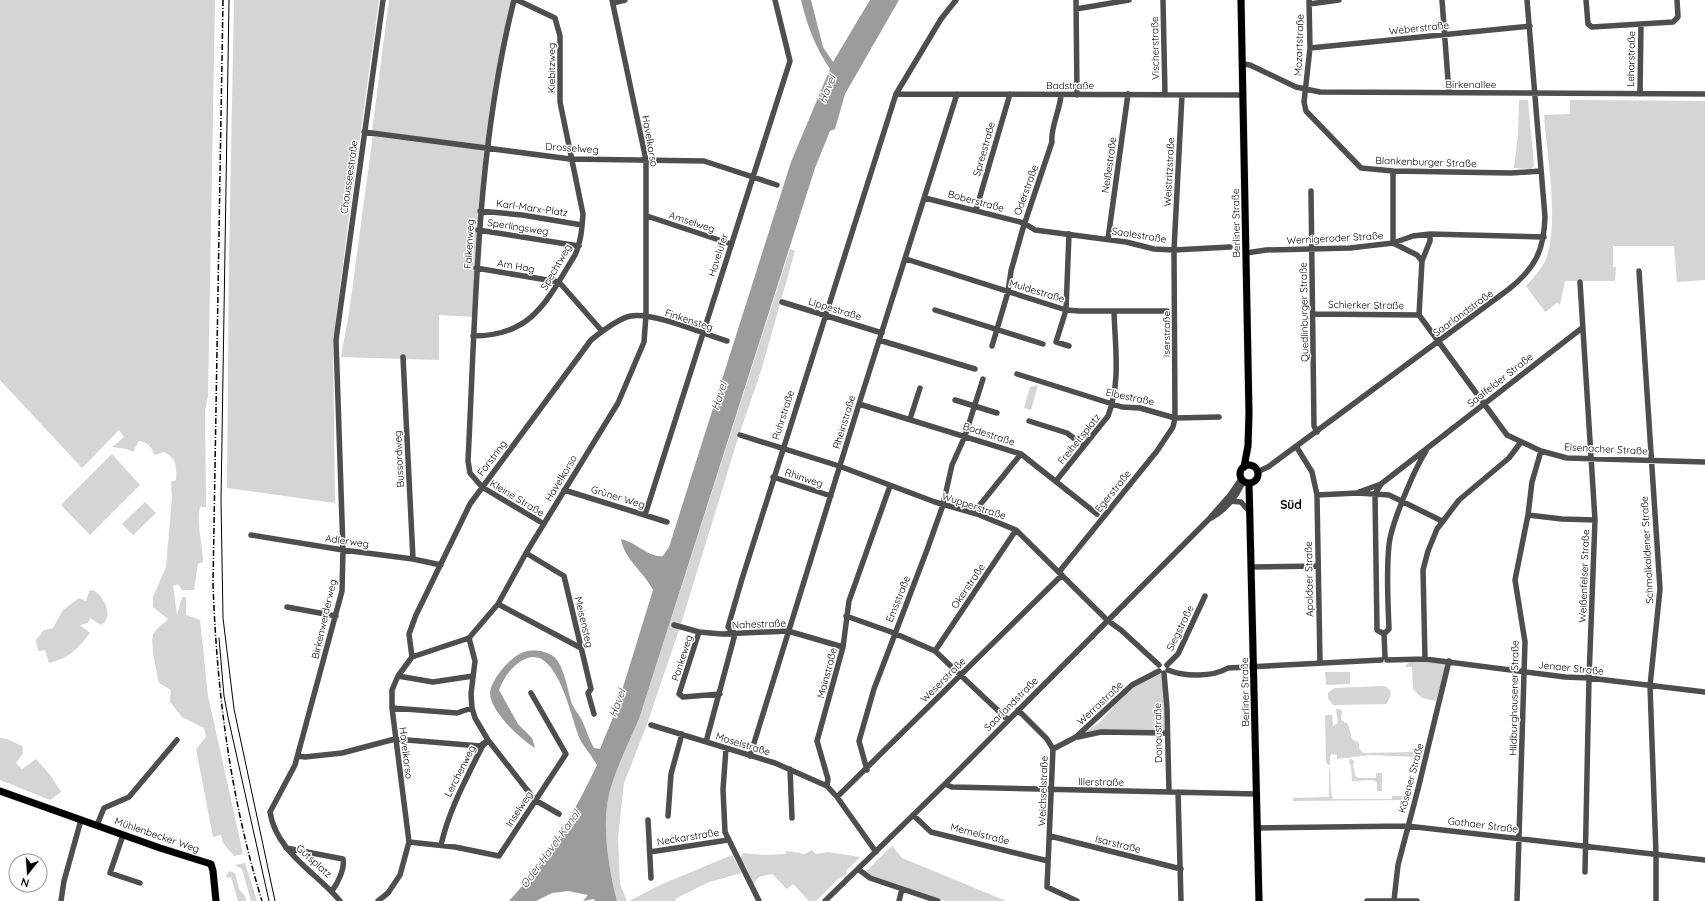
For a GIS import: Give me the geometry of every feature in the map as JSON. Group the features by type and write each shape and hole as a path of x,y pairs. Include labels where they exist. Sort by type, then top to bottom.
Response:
{"main road":[{"name":"Berliner Straße","path":"1241,0 1250,413 1247,466 1240,471 1245,481 1251,514 1259,901"},
{"path":"1245,481 1256,480 1258,472 1247,466"},
{"name":"Mühlenbecker Weg","path":"0,790 123,835 211,864 216,901"}],"street":[{"name":"Chausseestraße","path":"336,356 336,340 343,282 383,0"},
{"name":"Falkenweg","path":"482,487 470,473 468,461 478,230 487,148 502,48 514,0"},
{"name":"Kiebitzweg","path":"517,0 555,18 560,36 560,102 570,159"},
{"path":"613,1 625,0"},
{"name":"Havelufer","path":"645,515 790,61 775,0"},
{"name":"Ruhrstraße","path":"706,742 735,634 728,627 782,448 896,94 941,19 956,0"},
{"path":"1076,0 1076,95"},
{"path":"1076,9 1129,0"},
{"name":"Vischerstraße","path":"1163,0 1165,95"},
{"path":"1309,2 1339,0"},
{"path":"1442,0 1449,93"},
{"name":"Saarlandstraße","path":"1258,472 1268,467 1317,432 1522,278 1538,257 1544,237 1545,217 1527,0"},
{"path":"1586,0 1588,24 1592,27 1677,20 1677,0"},
{"name":"Havelkorso","path":"469,638 498,604 526,553 618,403 644,342 646,315 646,160 613,1"},
{"name":"Mozartstraße","path":"1305,90 1310,48 1309,2"},
{"name":"Leharstraße","path":"1640,24 1640,94"},
{"name":"Weberstraße","path":"1310,48 1530,26"},
{"name":"Birkenallee","path":"1243,64 1250,65 1305,90 1320,92 1705,94"},
{"name":"Blankenburger Straße","path":"1305,90 1304,102 1306,111 1361,168 1393,171 1504,173 1541,171"},
{"name":"Badstraße","path":"896,94 1243,94"},
{"name":"Rheinstraße","path":"750,756 858,404 906,259 957,94"},
{"name":"Spreestraße","path":"976,210 1010,94"},
{"name":"Neißestraße","path":"1108,239 1128,94"},
{"name":"Oderstraße","path":"992,346 1008,292 1011,271 1024,223 1052,142 1051,137 1060,106 1061,95"},
{"name":"Weistritzstraße","path":"1174,250 1182,95"},
{"name":"Drosselweg","path":"364,132 570,159 704,161 777,185"},
{"name":"Spechtweg","path":"474,336 491,336 524,323 540,311 579,246 583,214 570,159"},
{"path":"1393,171 1392,243 1417,255 1422,261"},
{"name":"Quedlinburger Straße","path":"1311,191 1314,426 1317,432"},
{"name":"Boberstraße","path":"925,198 1024,223 1035,230 1069,234"},
{"name":"Karl-Marx-Platz","path":"480,211 522,215 582,225"},
{"name":"Amselweg","path":"647,216 731,244"},
{"name":"Sperlingsweg","path":"478,230 579,246"},
{"path":"1069,234 1066,310 1056,342 1069,346"},
{"name":"Saalestraße","path":"1069,234 1174,250 1230,247"},
{"path":"1419,315 1422,261 1430,241 1430,234"},
{"name":"Wernigeroder Straße","path":"1246,253 1266,250 1312,250 1392,243 1413,236 1430,234 1544,237"},
{"name":"Iserstraße","path":"1174,250 1175,418"},
{"name":"Muldestraße","path":"906,259 1066,310 1167,311"},
{"name":"Am Hag","path":"476,268 558,282"},
{"name":"Schmalkaldener Straße","path":"1639,271 1660,599 1650,686 1656,854 1656,901"},
{"path":"558,282 602,331"},
{"name":"Weißenfelser Straße","path":"1580,282 1595,520 1589,678 1586,872"},
{"name":"Lippestraße","path":"782,302 882,333"},
{"path":"935,310 1043,344"},
{"name":"Freiheitsplatz","path":"1056,481 1108,416 1113,404 1117,386 1114,311"},
{"name":"Schierker Straße","path":"1312,314 1419,315"},
{"name":"Forstring","path":"412,657 409,634 416,615 470,504 591,340 602,331 630,316 646,315"},
{"name":"Finkensteg","path":"646,315 727,342"},
{"name":"Eisenacher Straße","path":"1419,315 1507,435 1541,451 1567,458 1705,462"},
{"name":"Saalfelder Straße","path":"1384,634 1378,630 1375,494 1381,484 1582,328"},
{"path":"880,340 975,370"},
{"name":"Birkenwerderweg","path":"286,848 274,825 270,812 291,775 298,756 336,616 344,575 336,356"},
{"name":"Bussardweg","path":"403,357 413,559"},
{"name":"Elbestraße","path":"1017,374 1122,407 1140,408 1175,418 1219,417"},
{"name":"Emsstraße","path":"866,770 859,741 874,689 943,505 952,464 965,436 983,379"},
{"path":"910,419 920,388"},
{"path":"955,400 997,414"},
{"name":"Bodestraße","path":"858,404 1021,454 1097,514"},
{"name":"Egerstraße","path":"1060,574 1160,447 1173,427 1175,418"},
{"path":"1029,421 1067,433 1084,446"},
{"name":"Wupperstraße","path":"740,435 839,466 943,505 977,514 1016,530 1107,620 1121,630 1163,669"},
{"path":"1425,659 1424,570 1428,551 1442,521 1459,500 1509,458 1521,442"},
{"name":"Apoldaer Straße","path":"1296,446 1312,472 1317,495 1320,663"},
{"name":"Saalfelder Straße","path":"1384,659 1384,634 1389,629 1388,583 1389,546 1391,536 1403,501 1421,460 1430,446"},
{"name":"Hildburghausener Straße","path":"1517,901 1525,642 1515,580 1528,515 1532,482 1541,451"},
{"path":"977,514 979,506 1021,454"},
{"name":"Rhinweg","path":"773,477 831,496"},
{"name":"Saarlandstraße","path":"1209,519 1218,514 1230,502 1245,481"},
{"name":"Saarlandstraße","path":"825,901 946,784 1245,481"},
{"path":"1357,493 1381,484"},
{"name":"Mainstraße","path":"827,786 828,779 817,741 843,647 849,601 890,486"},
{"name":"Kleine Straße","path":"482,487 544,524"},
{"name":"Grüner Weg","path":"564,490 667,522"},
{"path":"1317,495 1357,493 1389,495 1442,521"},
{"path":"1230,502 1241,502 1248,507 1251,514"},
{"path":"1528,515 1562,519 1595,520"},
{"name":"Okerstraße","path":"935,651 1016,530"},
{"name":"Adlerweg","path":"251,535 343,550 413,559 441,565"},
{"name":"Meisensteg","path":"526,553 564,576 591,689 588,693 594,714"},
{"path":"1252,567 1318,566"},
{"name":"Weserstraße","path":"837,797 961,675 1060,574"},
{"name":"Siegstraße","path":"1163,669 1174,660 1182,648 1206,596"},
{"path":"498,604 581,648"},
{"path":"287,607 336,616"},
{"path":"846,616 894,633 935,651 1008,720"},
{"name":"Nahestraße","path":"674,625 699,632 735,634 788,631 843,647"},
{"name":"Pankeweg","path":"699,632 679,694 683,697 720,694"},
{"path":"412,657 469,638"},
{"name":"Lerchenweg","path":"440,845 452,808 482,747 488,740 475,718 472,708 471,694 475,661 469,638"},
{"name":"Havelkorso","path":"378,901 388,893 400,875 409,842 395,739 392,690 398,676 412,657"},
{"name":"Jenaer Straße","path":"1255,666 1384,659 1425,659 1565,677 1589,678 1705,692"},
{"name":"Kösener Straße","path":"1394,900 1398,865 1449,661"},
{"path":"1163,669 1184,674 1219,673 1228,668 1255,666"},
{"name":"Donaustraße","path":"1163,669 1169,792"},
{"name":"Werrastraße","path":"1053,749 1076,737 1132,685 1163,669"},
{"path":"398,676 433,682 474,676"},
{"name":"Inselweg","path":"409,842 440,845 499,856 566,754 531,692"},
{"path":"392,708 457,713 472,708"},
{"name":"Weichselstraße","path":"1018,710 1047,739 1053,749 1047,887 1077,901"},
{"name":"Moselstraße","path":"651,725 790,769 827,786"},
{"name":"Werrastraße","path":"1076,737 1100,732 1167,733"},
{"path":"668,816 670,774 682,734"},
{"path":"298,756 305,757 342,753 395,739 480,746 488,740 535,800 560,814"},
{"name":"Mühlenbecker Weg","path":"97,825 104,808 129,797 177,740"},
{"path":"726,748 722,790 723,823 728,840 759,901"},
{"path":"790,769 792,818"},
{"name":"Illerstraße","path":"946,784 952,787 1257,794"},
{"path":"827,786 837,797 876,852"},
{"path":"1178,792 1181,901"},
{"name":"Memelstraße","path":"913,815 931,832 1048,861"},
{"path":"61,901 64,881 81,820"},
{"name":"Neckarstraße","path":"648,820 651,878"},
{"name":"Gothaer Straße","path":"1258,828 1407,826 1705,860"},
{"path":"123,835 110,873 140,883"},
{"name":"Isarstraße","path":"1050,836 1181,869"},
{"name":"Neckarstraße","path":"650,852 728,840"},
{"name":"Gutsplatz","path":"286,848 343,859 344,864 332,890 294,857 286,848"},
{"path":"858,869 870,878 938,901"},
{"path":"899,901 902,889"},
{"path":"332,890 340,901"},
{"path":"1367,901 1417,901"}],"shaded area":[{"path":"0,0 215,0 208,396 205,410 206,507 200,507 199,514 203,562 198,564 194,590 182,590 178,584 173,586 177,615 182,597 186,597 186,615 200,620 208,696 243,854 234,856 223,843 221,835 213,837 196,749 206,737 204,728 182,717 170,702 171,690 159,683 154,659 152,646 153,635 168,619 153,607 153,597 166,567 172,498 171,482 176,480 175,463 168,454 164,452 155,455 149,445 145,442 139,441 133,452 127,449 112,447 124,437 119,430 82,468 0,380"},
{"path":"234,0 379,0 333,341 335,503 227,488 229,260"},
{"path":"389,0 514,0 487,148 474,317 439,315 439,360 341,357 349,313 372,142 372,131"},
{"path":"1519,100 1528,100 1534,166 1531,169 1514,168 1518,136"},
{"path":"1570,100 1705,101 1705,280 1677,282 1674,246 1613,246 1613,267 1616,267 1615,281 1565,281 1560,305 1557,303 1545,312 1526,286 1545,262 1551,238 1551,185 1544,115 1570,114"},
{"path":"790,249 795,251 761,371 738,438 681,624 646,727 624,783 618,837 620,884 627,901 617,901 608,857 606,812 608,798 621,759 639,719"},
{"path":"1038,385 1031,410 1024,408 1030,387"},
{"path":"112,454 140,485 90,535 61,505"},
{"path":"145,502 156,513 133,535 122,524"},
{"path":"93,590 101,597 108,612 105,621 101,625 90,618 88,623 80,625 90,633 68,656 49,663 45,650 38,651 36,640 44,630 53,628 63,610 79,598 86,601 89,591"},
{"path":"1408,663 1446,664 1436,701 1422,698 1413,689 1412,667 1405,667"},
{"path":"1325,672 1350,672 1350,684 1326,685"},
{"path":"1160,674 1164,675 1165,730 1083,733 1099,723 1134,685"},
{"path":"1384,686 1391,694 1386,704 1333,705 1328,698 1328,693 1334,688"},
{"path":"1336,709 1342,710 1341,720 1348,724 1352,739 1359,743 1359,748 1363,753 1416,752 1417,757 1370,755 1337,759 1337,755 1332,754 1330,756 1330,765 1328,765 1326,762 1325,715 1332,715 1333,726 1338,723"},
{"path":"0,738 7,739 22,746 23,753 16,763 22,769 36,759 51,776 61,792 50,800 0,780"},
{"path":"1350,758 1355,762 1353,764 1355,776 1359,778 1376,778 1376,773 1382,773 1382,791 1377,791 1377,782 1372,780 1352,781 1351,765 1349,763"},
{"path":"1329,768 1331,794 1333,799 1392,799 1392,796 1403,796 1402,800 1293,801 1293,798 1329,797"},
{"path":"892,846 902,858 1006,901 945,901 873,877 866,871"},
{"path":"812,850 816,854 828,852 860,857 846,871 846,875 839,878 816,901 809,901 793,884 787,889 772,874 759,877 753,884 746,866 740,859 743,853 764,855 785,854 787,851 805,854"},
{"path":"732,855 742,873 709,882 675,899 676,901 629,901 660,885"},
{"path":"245,863 257,901 251,901 242,869 235,865"},
{"path":"229,871 235,873 239,889 245,896 246,901 238,901 231,877 228,878 226,876"}],"water":[{"path":"801,0 811,0 823,47 833,62 870,0 899,0 845,94 835,129 830,131 815,168 639,719 621,759 612,784 606,812 606,827 608,857 617,901 595,901 594,899 583,901 588,895 568,891 552,893 536,901 509,901 535,870 569,819 597,765 580,739 567,700 554,671 545,662 535,657 523,660 508,673 499,690 518,724 532,738 535,748 514,731 500,716 491,700 491,687 502,669 519,654 528,651 535,651 550,654 560,665 572,704 582,721 594,748 600,749 616,710 653,590 626,553 621,539 658,556 663,556 669,547 791,162 830,69 812,36"}],"tram line":[{"path":"229,0 221,500 223,618 234,709 275,901"},
{"path":"219,638 224,696 269,901"}],"railway":[{"path":"223,0 213,584 218,665 233,784 241,823 262,901"}],"district":[{"name":"Süd","path":"1291,504"}],"water label":[{"name":"Havel","path":"827,89"},
{"name":"Havel","path":"719,396"},
{"name":"Havel","path":"617,703"},
{"name":"Oder-Havel-Kanal","path":"550,849"}]}
